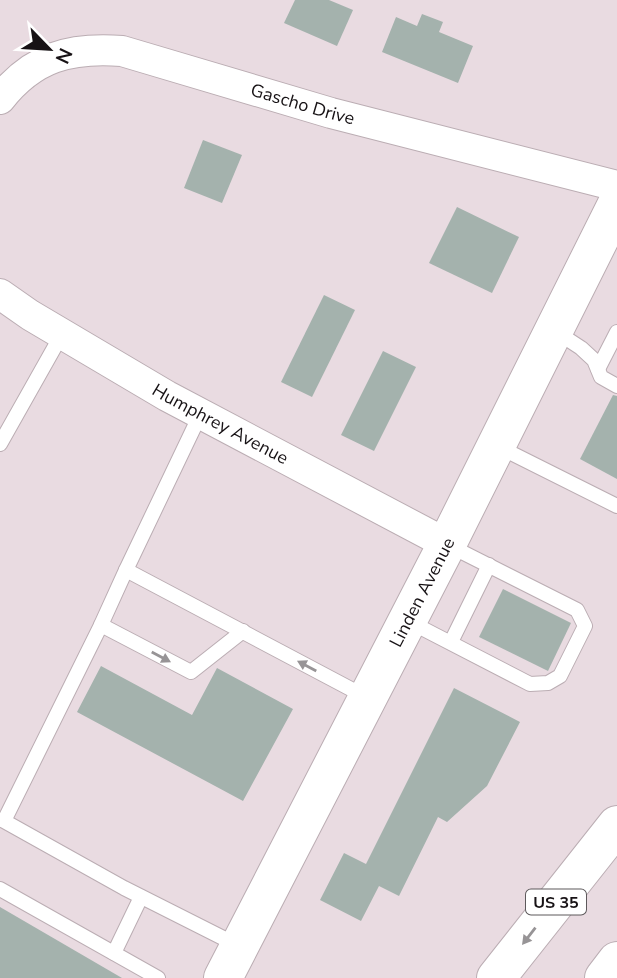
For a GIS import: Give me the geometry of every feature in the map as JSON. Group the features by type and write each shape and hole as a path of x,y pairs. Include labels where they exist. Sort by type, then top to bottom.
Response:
{"main road":[{"name":"Linden Avenue","path":"231,962 447,544 617,204"},
{"name":"US 35","path":"496,978 617,825"},
{"path":"604,978 617,961"}],"street":[{"name":"Gascho Drive","path":"0,99 17,80 38,65 62,54 96,49 122,51 331,113 617,186"},
{"name":"Humphrey Avenue","path":"0,294 30,315 200,415 447,544"}],"lane":[{"path":"554,331 581,348 594,360 601,377 617,386"},
{"path":"598,369 617,332"},
{"path":"0,444 62,334"},
{"path":"200,415 101,625 4,821 141,897 231,962"},
{"path":"496,446 617,506"},
{"path":"407,621 530,684 548,684 560,676 585,626 577,610 447,544"},
{"path":"451,642 489,565"},
{"path":"126,569 368,698"},
{"path":"101,625 191,672 243,631"},
{"path":"0,889 158,978"},
{"path":"114,953 141,897"}],"building":[{"path":"295,0 329,0 353,10 337,46 284,23"},
{"path":"422,14 443,22 439,32 473,46 458,83 382,52 396,17 417,26"},
{"path":"203,140 242,155 222,203 184,188"},
{"path":"457,207 519,237 492,293 429,263"},
{"path":"324,295 355,310 312,397 281,382"},
{"path":"383,351 416,367 374,451 341,435"},
{"path":"613,395 617,396 617,479 580,459"},
{"path":"503,589 571,623 548,671 479,637"},
{"path":"101,666 192,715 217,668 293,709 243,801 77,712"},
{"path":"454,688 520,722 487,786 447,822 438,817 399,896 379,886 361,921 320,900 344,853 366,864"},
{"path":"0,907 122,978 0,978"}]}
